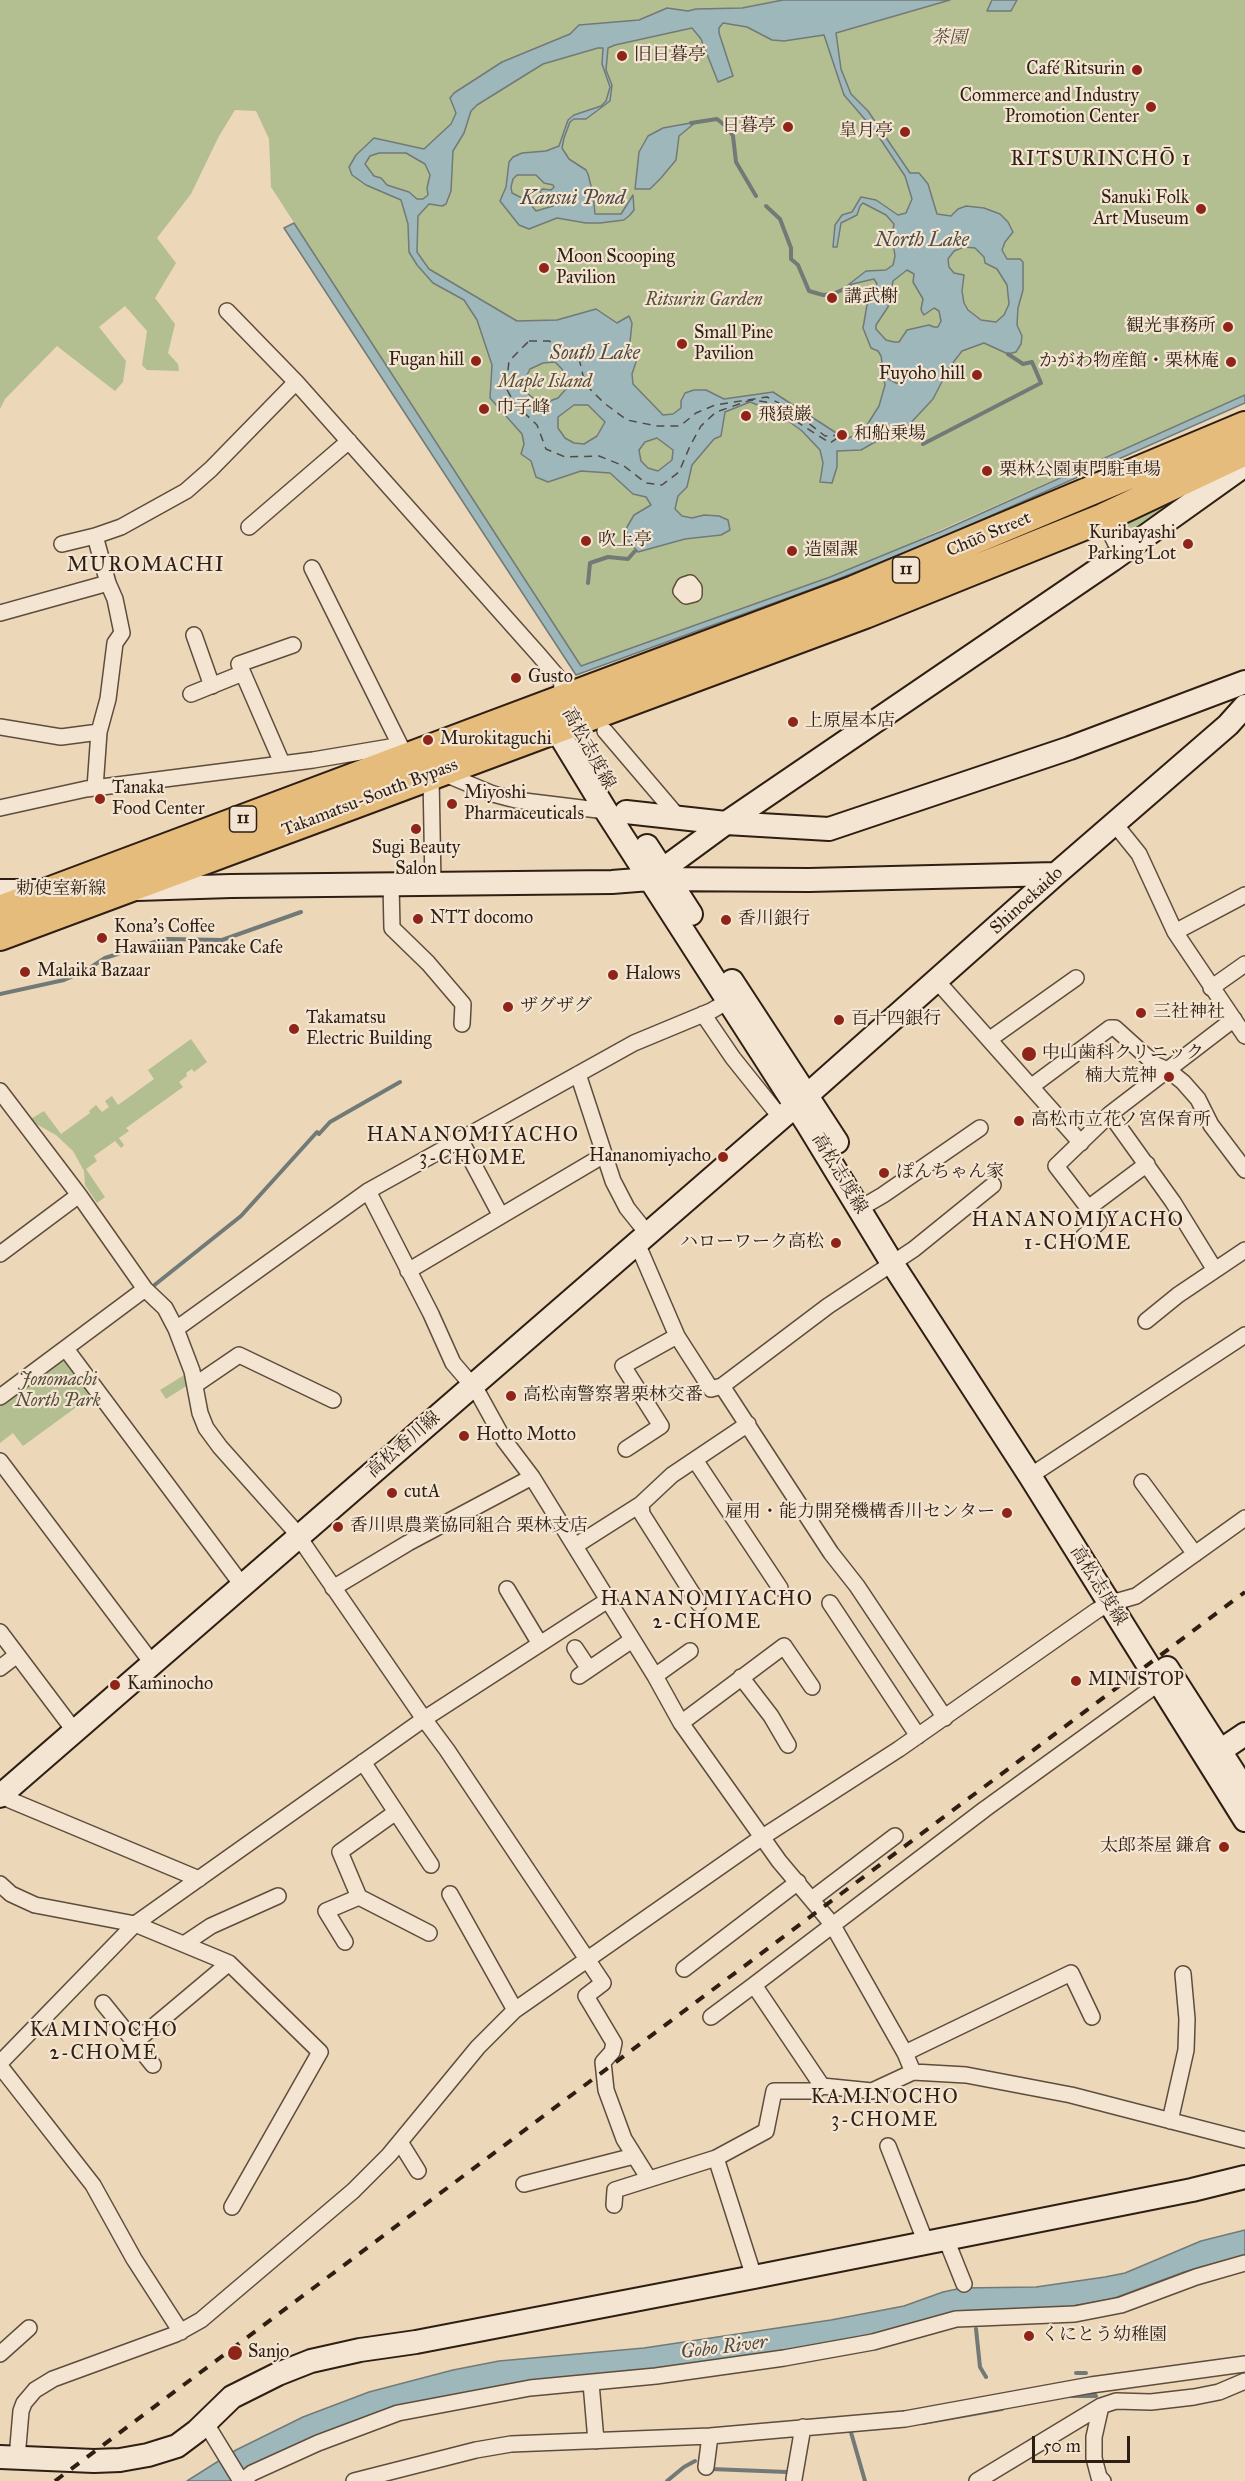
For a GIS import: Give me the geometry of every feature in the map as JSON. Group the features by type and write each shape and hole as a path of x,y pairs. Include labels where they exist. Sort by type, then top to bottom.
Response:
{"highway":[{"name":"Chūō Street","path":"550,720 1245,426"},
{"name":"Chūō Street","path":"550,720 833,626 1103,518 1245,452"},
{"name":"Takamatsu-South Bypass","path":"0,910 406,757 550,720"},
{"name":"Takamatsu-South Bypass","path":"0,936 435,774 550,720"}],"street":[{"path":"227,311 296,382 562,682 550,720"},
{"path":"63,544 121,527 186,491 296,382"},
{"path":"249,527 349,441"},
{"path":"661,876 726,824 1121,554 1245,465"},
{"path":"1103,518 1121,554"},
{"path":"95,536 108,583 112,588 122,633 115,643 108,699 99,732 95,788"},
{"path":"312,568 406,757"},
{"path":"0,613 108,583"},
{"path":"194,635 212,686"},
{"path":"282,763 239,664 293,645"},
{"path":"191,694 243,673"},
{"path":"433,884 435,774 516,800 726,824 830,829 1070,748 1245,682"},
{"name":"Shinoekaido","path":"794,1106 1114,823 1241,715"},
{"name":"高松志度線","path":"550,720 661,876 734,998 794,1106 866,1205 1214,1755 1245,1820"},
{"path":"0,727 61,737 99,732"},
{"path":"604,731 680,819"},
{"path":"0,808 95,788 390,747 406,757"},
{"path":"1114,823 1139,854 1176,932 1245,1036"},
{"name":"勅使室新線","path":"0,891 612,882 661,876 809,880 1056,874"},
{"path":"999,876 1010,882 1023,903"},
{"path":"391,884 392,928 428,963 463,1005 462,1024"},
{"path":"1176,932 1245,895"},
{"path":"1211,988 1245,964"},
{"path":"990,1039 1076,978"},
{"path":"937,981 1081,1143"},
{"path":"176,1329 368,1191 634,1043 703,1014 734,998"},
{"path":"703,1014 733,1059 794,1106"},
{"path":"1083,1238 1098,1222 1056,1166 1110,1114 1234,1020"},
{"path":"1032,1086 1110,1028 1115,1028 1156,1065 1168,1070 1198,1099 1211,1125 1245,1170"},
{"path":"578,1074 613,1181 642,1238 677,1336 711,1389 722,1386 828,1306 899,1259 993,1185"},
{"path":"3,1102 79,1195 145,1289 165,1308 176,1329 192,1371 200,1413 206,1428 298,1536 447,1750 549,1906 603,1983 586,1996 614,2043 612,2052 603,2062 606,2090 614,2116 634,2156 644,2168 649,2179"},
{"name":"高松香川線","path":"1,1795 794,1106"},
{"path":"1110,1114 1147,1164 1215,1270"},
{"path":"866,1205 980,1128"},
{"path":"460,1139 501,1216"},
{"path":"408,1270 604,1155"},
{"path":"1087,1209 1147,1164"},
{"path":"368,1191 431,1314 453,1363 472,1385 504,1440 532,1477 655,1676 681,1723 761,1838 832,1924 905,2053 913,2072"},
{"path":"0,1254 79,1195"},
{"path":"1146,1321 1245,1250"},
{"path":"0,1398 145,1289"},
{"path":"1035,1473 1245,1335"},
{"path":"626,1449 661,1426 623,1366 677,1336"},
{"path":"66,1349 242,1585"},
{"path":"195,1385 240,1356 252,1368 320,1386 333,1400"},
{"path":"722,1386 831,1553 857,1586 945,1718"},
{"path":"575,1546 641,1504 672,1475 748,1424"},
{"path":"695,1460 780,1588"},
{"path":"0,1461 152,1663"},
{"path":"333,1588 408,1543 532,1477"},
{"path":"1142,1482 1195,1554"},
{"path":"641,1504 642,1514 699,1604"},
{"path":"1245,1518 1136,1596 1116,1602 918,1736 761,1838 515,2010 471,2055 400,2142 353,2191 201,2320 181,2332 60,2377 35,2390 24,2403 8,2458 94,2461 120,2460 148,2455 177,2446 232,2397 278,2374 311,2361 360,2349 416,2342 754,2277 1192,2190 1245,2177"},
{"path":"507,1589 540,1644"},
{"path":"181,2332 134,2259 93,2185 0,2065 135,1924 424,1719 608,1600"},
{"name":"高松志度線","path":"1116,1602 1159,1683 1214,1755 1245,1790"},
{"path":"830,1603 918,1736"},
{"path":"0,1632 70,1725 77,1729"},
{"path":"575,1648 584,1672 632,1640"},
{"path":"681,1723 784,1646 812,1687"},
{"path":"655,1676 690,1651"},
{"path":"0,1668 17,1655"},
{"path":"741,1677 771,1716 789,1745"},
{"path":"711,2017 985,1809 1159,1683"},
{"path":"1214,1755 1245,1734"},
{"path":"363,1762 431,1865"},
{"path":"1,1795 199,1879"},
{"path":"396,1812 340,1852 359,1897 429,1933"},
{"path":"812,1899 895,1836"},
{"path":"684,1969 798,1882"},
{"path":"0,1884 11,1894 35,1905 135,1924 229,1963 320,2052 232,2207"},
{"path":"450,1894 515,2010"},
{"path":"184,1944 211,1926 278,1896"},
{"path":"345,1942 326,1911 359,1897"},
{"path":"135,2043 229,1963"},
{"path":"905,2053 1071,1973 1092,2017"},
{"path":"1170,2121 1186,2050 1187,2019 1183,1974"},
{"path":"753,1985 822,2086"},
{"path":"103,2003 153,2065"},
{"path":"614,2205 615,2190 716,2158 766,2131 774,2091 815,2091 822,2086 872,2091 913,2072 966,2075 1071,2095 1245,2140"},
{"path":"400,2142 418,2171"},
{"path":"888,2146 936,2241 964,2284"},
{"path":"524,2184 634,2156"},
{"path":"716,2158 754,2277"},
{"path":"205,2422 241,2481 252,2473 318,2443 398,2413 488,2394 784,2358 873,2342 956,2319 1075,2314 1121,2305 1196,2277 1245,2263"},
{"path":"0,2354 29,2328"},
{"path":"354,2481 476,2450 511,2444 710,2436 905,2419 1130,2380 1245,2364"},
{"path":"1126,2400 1130,2380"},
{"path":"977,2481 1101,2406 1126,2400 1151,2402 1194,2397 1219,2392 1245,2381"},
{"path":"591,2383 596,2441"},
{"path":"1101,2406 1094,2437 1094,2457 1099,2477 1103,2481"},
{"path":"794,2479 803,2427"},
{"path":"706,2467 710,2436"}],"green space":[{"name":"Ritsurin Garden","path":"0,0 1245,0 1245,395 877,558 581,666 271,187 269,139 256,111 235,110 219,136 191,194 157,238 176,263 155,298 175,324 168,353 178,364 179,371 147,370 142,365 147,331 125,306 99,327 126,361 123,382 115,391 57,346 5,399 0,409"},
{"path":"1198,488 1122,537 1116,522"},
{"path":"191,1039 207,1062 194,1072 192,1069 186,1073 187,1076 179,1082 183,1087 126,1128 129,1131 119,1138 124,1145 121,1148 115,1141 94,1156 97,1161 86,1169 105,1197 97,1203 85,1185 84,1171 73,1151 56,1135 29,1120 44,1111 61,1134 90,1113 89,1111 96,1105 102,1112 109,1107 105,1101 112,1096 118,1105 154,1079 148,1070"},
{"name":"Jonomachi North Park","path":"61,1359 67,1360 93,1395 23,1446 13,1433 0,1443 0,1404"},
{"path":"189,1372 191,1383 166,1399 160,1390"}],"water":[{"path":"783,0 950,0 836,33 841,69 851,94 868,111 910,173 919,173 928,184 937,214 951,216 958,209 966,206 984,208 1000,214 1008,222 1013,232 1002,250 1007,259 1020,259 1023,262 1023,290 1018,308 1017,325 1022,336 1021,344 1016,352 1008,354 984,343 962,351 949,368 933,399 900,433 891,433 861,450 837,451 837,467 832,483 820,482 823,463 820,450 802,431 776,412 750,402 725,412 721,436 714,439 692,465 687,487 678,496 675,509 682,516 692,518 704,515 719,516 728,520 730,530 721,535 685,539 638,552 627,539 627,527 634,515 651,505 646,497 633,494 610,473 581,471 548,482 536,477 531,461 521,454 524,444 522,434 490,398 492,365 477,320 464,300 433,283 417,265 409,252 408,224 401,200 366,185 352,175 349,167 356,155 374,138 424,149 451,124 456,113 450,98 454,93 502,62 570,34 579,25 639,20 667,8 688,11 742,8","holes":["723,23 747,27 772,40 784,41 824,35 844,95 875,131 905,176 912,199 906,213 898,215 876,200 861,197 852,212 842,215 835,225 833,247 837,247 841,223 857,215 863,203 886,215 894,224 893,265 886,270 866,271 848,285 874,279 877,284 867,305 863,328 871,348 878,351 881,356 882,362 879,365 904,384 896,383 883,376 885,385 879,406 867,425 857,435 848,438 841,436 773,392 724,399 706,390 694,390 685,393 681,401 681,408 673,414 663,415 633,384 632,374 636,362 630,342 632,323 629,316 617,323 596,309 557,320 517,321 429,269 417,252 418,216 429,204 442,206 446,204 451,191 453,151 464,133 471,111 543,64 598,48 603,48 602,64 610,87 606,101 601,106 574,115 568,120 559,146 546,151 522,153 513,157 509,162 506,187 500,201 519,225 529,229 557,218 586,223 624,220 634,210 633,195 621,214 595,214 588,174 586,170 569,159 562,148 570,122 574,119 586,119 610,101 612,85 606,70 608,48 615,45 692,28 701,39 718,82 733,76 719,28","379,153 406,153 425,164 430,175 428,195 423,199 417,199 409,192 387,185 381,178 374,176 365,164 370,156","517,175 536,175 544,183 553,185 551,190 539,191 550,200 553,206 536,211 528,201 512,193 511,187","964,247 975,248 984,257 985,263 997,269 1007,285 1009,304 1004,315 996,322 981,320 968,310 962,291 964,275 954,273 949,267 948,259 954,251","907,270 914,274 913,282 923,299 922,312 924,315 934,308 939,311 941,321 938,327 929,325 907,330 899,342 886,340 876,329 876,325 888,307 893,281","555,362 562,369 566,379 566,389 558,398 547,402 537,401 527,393 524,381 530,369 543,363","574,405 588,405 605,422 597,436 584,444 574,443 565,438 558,428 558,417","657,438 673,450 672,460 658,471 648,468 641,461 639,450 645,442"]},
{"path":"992,0 1017,0 1011,11 987,11"},
{"path":"696,122 679,136 676,160 661,178 650,189 635,189 639,152 648,136 663,128"},
{"path":"294,223 581,666 830,577 942,531 1245,395 1245,403 927,544 815,588 576,675 284,228"},
{"name":"Gobo River","path":"1245,2230 1245,2255 1184,2272 1112,2299 842,2346 419,2405 236,2481 187,2481 236,2450 303,2417 369,2392 453,2370 499,2361 644,2348 831,2320 904,2306 943,2292 962,2288 1036,2287 1105,2277 1125,2273 1201,2241"}],"waterway":[{"path":"691,123 717,119 728,128 733,136 736,162 756,196"},
{"path":"766,206 780,219 791,248 791,259 798,265 809,291 823,295 833,294 851,286"},
{"path":"923,444 1041,383 1032,362 1023,364 1008,354"},
{"path":"588,583 590,563 608,557 628,559 635,551"},
{"path":"0,994 64,980 85,971 105,958 158,941 168,939 222,940 301,912"},
{"path":"152,1287 241,1216 317,1132 319,1134 330,1122 400,1082"},
{"path":"976,2329 980,2367 986,2377"},
{"path":"1076,2373 1086,2373"},
{"path":"1071,2396 1096,2396 1094,2393"},
{"path":"923,2423 1002,2409"},
{"path":"850,2429 865,2481"},
{"path":"667,2481 695,2461"},
{"path":"711,2469 787,2472"}],"ferry route":[{"path":"529,341 549,341 578,354 585,384 604,403 627,420 657,426 680,426 696,413 715,405 767,397 789,408 825,436 842,435 830,443 766,402 751,400 716,412 701,426 679,472 662,485 646,483 624,466 599,456 565,457 546,449 537,425 515,404 506,388 509,361 529,341"}],"railway":[{"path":"55,2481 1245,1592"}],"place":[{"name":"旧日暮亭","path":"622,56"},
{"name":"Café Ritsurin","path":"1137,70"},
{"name":"Commerce and Industry Promotion Center","path":"1151,107"},
{"name":"日暮亭","path":"788,127"},
{"name":"皐月亭","path":"905,132"},
{"name":"Sanuki Folk Art Museum","path":"1201,209"},
{"name":"Moon Scooping Pavilion","path":"544,268"},
{"name":"講武榭","path":"832,298"},
{"name":"観光事務所","path":"1228,327"},
{"name":"Small Pine Pavilion","path":"682,344"},
{"name":"Fugan hill","path":"476,361"},
{"name":"かがわ物産館・栗林庵","path":"1231,362"},
{"name":"Fuyoho hill","path":"977,375"},
{"name":"巾子峰","path":"484,409"},
{"name":"飛猿巌","path":"746,416"},
{"name":"和船乗場","path":"842,435"},
{"name":"栗林公園東門駐車場","path":"987,471"},
{"name":"吹上亭","path":"586,541"},
{"name":"Kuribayashi Parking Lot","path":"1188,544"},
{"name":"造園課","path":"792,551"},
{"name":"Gusto","path":"516,678"},
{"name":"上原屋本店","path":"793,722"},
{"name":"Murokitaguchi","path":"428,740"},
{"name":"Tanaka Food Center","path":"100,799"},
{"name":"Miyoshi Pharmaceuticals","path":"452,804"},
{"name":"Sugi Beauty Salon","path":"416,829"},
{"name":"NTT docomo","path":"418,919"},
{"name":"香川銀行","path":"726,920"},
{"name":"Kona's Coffee Hawaiian Pancake Cafe","path":"102,938"},
{"name":"Malaika Bazaar","path":"25,972"},
{"name":"Halows","path":"613,975"},
{"name":"ザグザグ","path":"508,1007"},
{"name":"三社神社","path":"1141,1013"},
{"name":"百十四銀行","path":"839,1020"},
{"name":"Takamatsu Electric Building","path":"294,1029"},
{"name":"中山歯科クリニック","path":"1029,1054"},
{"name":"楠大荒神","path":"1169,1077"},
{"name":"高松市立花ノ宮保育所","path":"1019,1121"},
{"name":"Hananomiyacho","path":"723,1157"},
{"name":"ぽんちゃん家","path":"884,1173"},
{"name":"ハローワーク高松","path":"836,1243"},
{"name":"高松南警察署栗林交番","path":"511,1396"},
{"name":"Hotto Motto","path":"464,1436"},
{"name":"cutA","path":"392,1493"},
{"name":"雇用・能力開発機構香川センター","path":"1007,1513"},
{"name":"香川県農業協同組合 栗林支店","path":"338,1527"},
{"name":"MINISTOP","path":"1076,1681"},
{"name":"Kaminocho","path":"115,1685"},
{"name":"太郎茶屋 鎌倉","path":"1224,1847"},
{"name":"くにとう幼稚園","path":"1029,2336"},
{"name":"Sanjo","path":"235,2353"}],"district":[{"name":"RITSURINCHŌ 1","path":"1101,160"},
{"name":"MUROMACHI","path":"146,566"},
{"name":"HANANOMIYACHO 3-CHOME","path":"473,1148"},
{"name":"HANANOMIYACHO 1-CHOME","path":"1078,1232"},
{"name":"HANANOMIYACHO 2-CHOME","path":"707,1612"},
{"name":"KAMINOCHO 2-CHOME","path":"104,2042"},
{"name":"KAMINOCHO 3-CHOME","path":"885,2110"}],"park label":[{"name":"茶園","path":"949,39"},
{"name":"Maple Island","path":"545,383"}],"water label":[{"name":"Kansui Pond","path":"573,199"},
{"name":"North Lake","path":"922,241"},
{"name":"South Lake","path":"595,354"}]}
